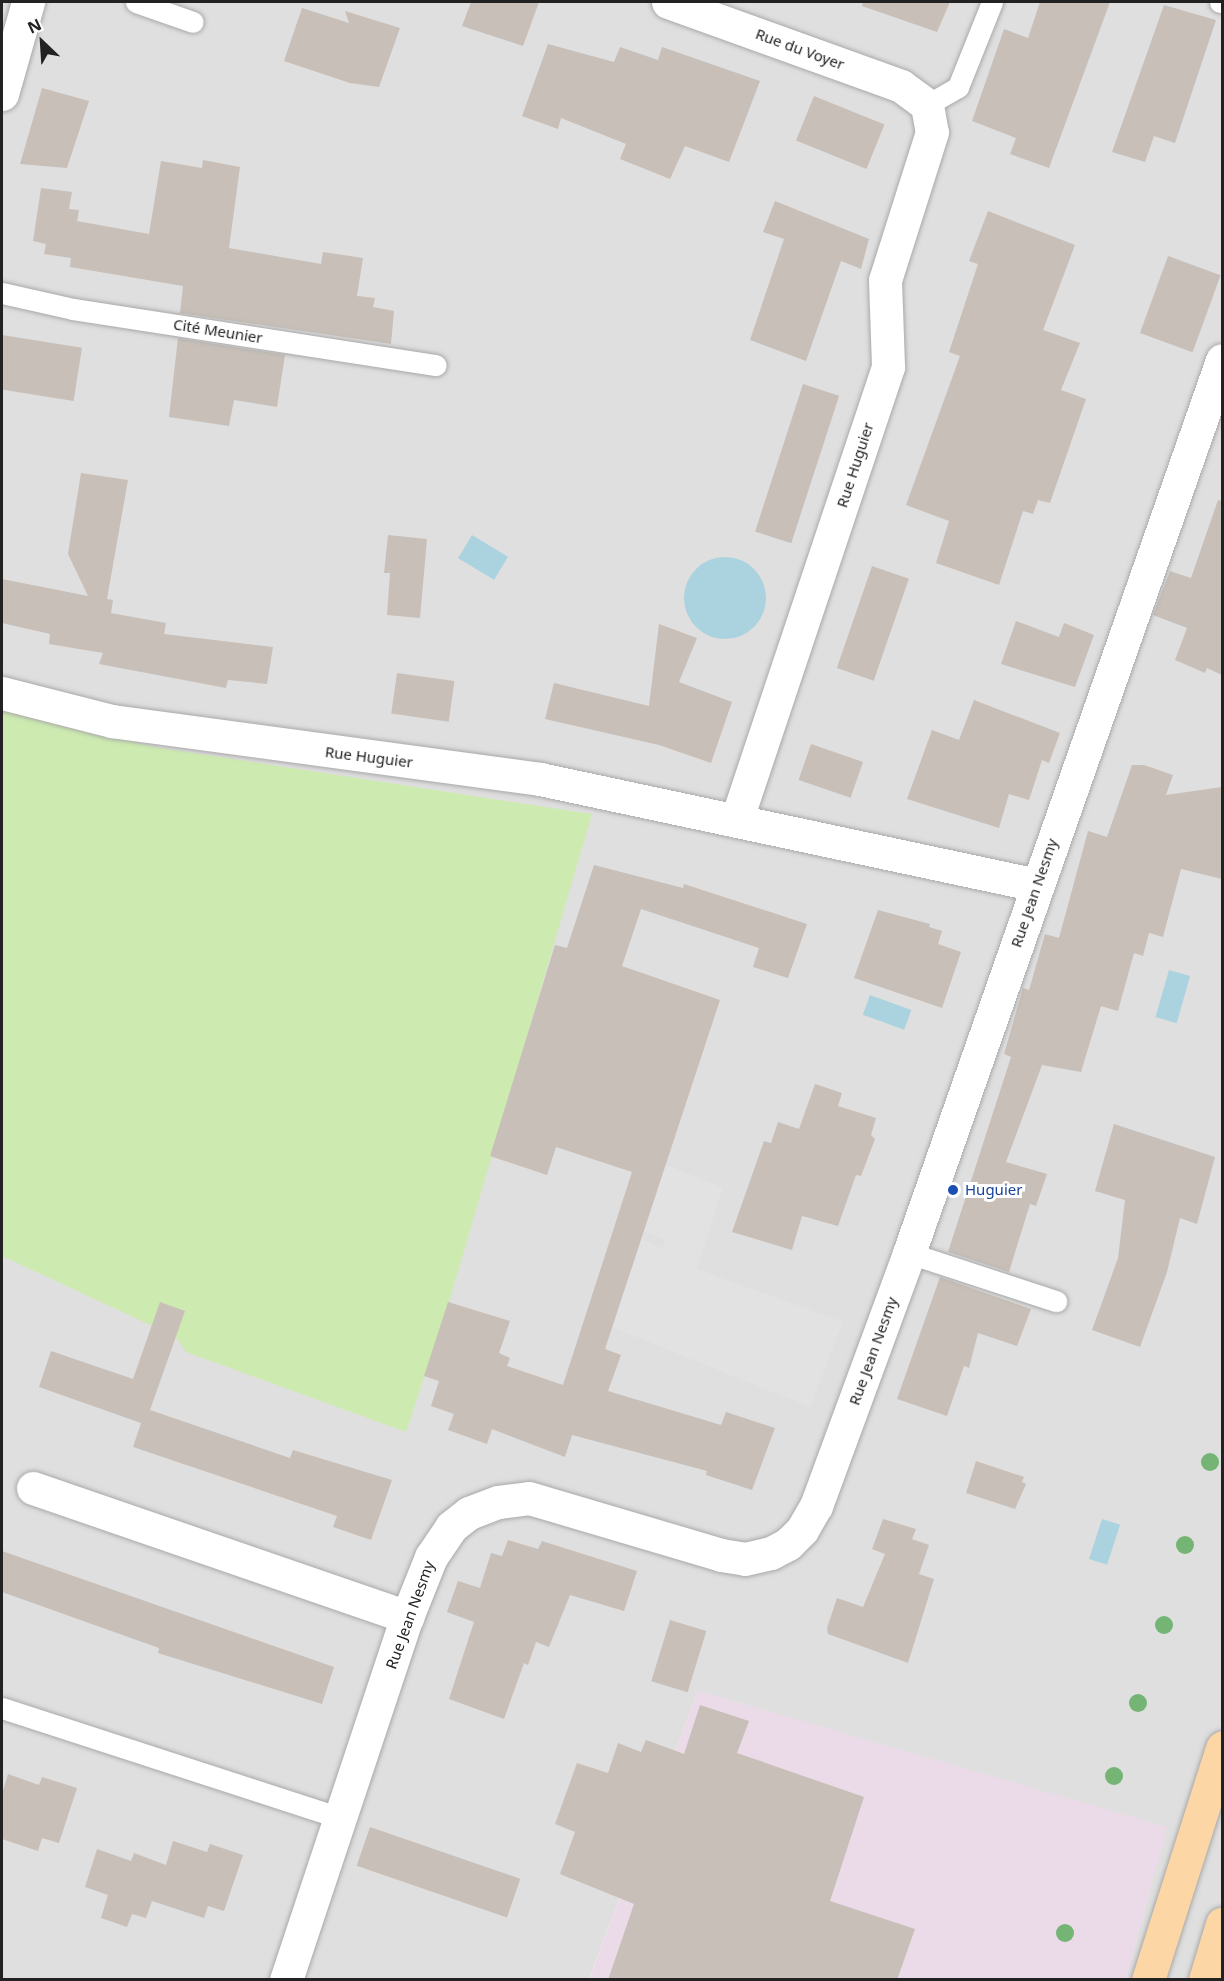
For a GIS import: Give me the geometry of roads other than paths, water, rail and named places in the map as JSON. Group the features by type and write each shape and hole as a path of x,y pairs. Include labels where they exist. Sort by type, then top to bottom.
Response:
{"main road":[{"path":"1148,1980 1222,1748"},
{"path":"1205,1980 1222,1924"}],"street":[{"path":"2,94 28,2"},
{"name":"Rue du Voyer","path":"671,2 901,86 927,105"},
{"name":"Rue Huguier","path":"737,819 888,367 885,279 932,132 927,105"},
{"name":"Rue Jean Nesmy","path":"286,1980 407,1617 431,1557 451,1527 469,1513 498,1502 529,1498 745,1559 771,1553 788,1544 816,1506 909,1253 1222,360"},
{"name":"Rue Huguier","path":"2,693 112,721 540,779 737,819 1037,885"},
{"path":"33,1488 407,1617"}],"lane":[{"path":"136,2 193,22"},
{"path":"927,105 958,87 992,2"},
{"name":"Cité Meunier","path":"2,293 73,309 436,365"},
{"path":"909,1253 1056,1301"},
{"path":"2,1708 341,1818"}],"water":[{"path":"472,535 508,557 494,580 458,558"},
{"path":"725,557 741,560 754,569 763,582 766,598 763,614 754,627 741,636 725,639 709,636 696,627 687,614 684,598 687,582 696,569 709,560"},
{"path":"1169,970 1190,976 1177,1023 1155,1017"},
{"path":"870,995 911,1010 904,1030 863,1015"},
{"path":"1102,1519 1120,1525 1107,1565 1089,1559"}],"place":[{"name":"Huguier","path":"953,1190"}]}
